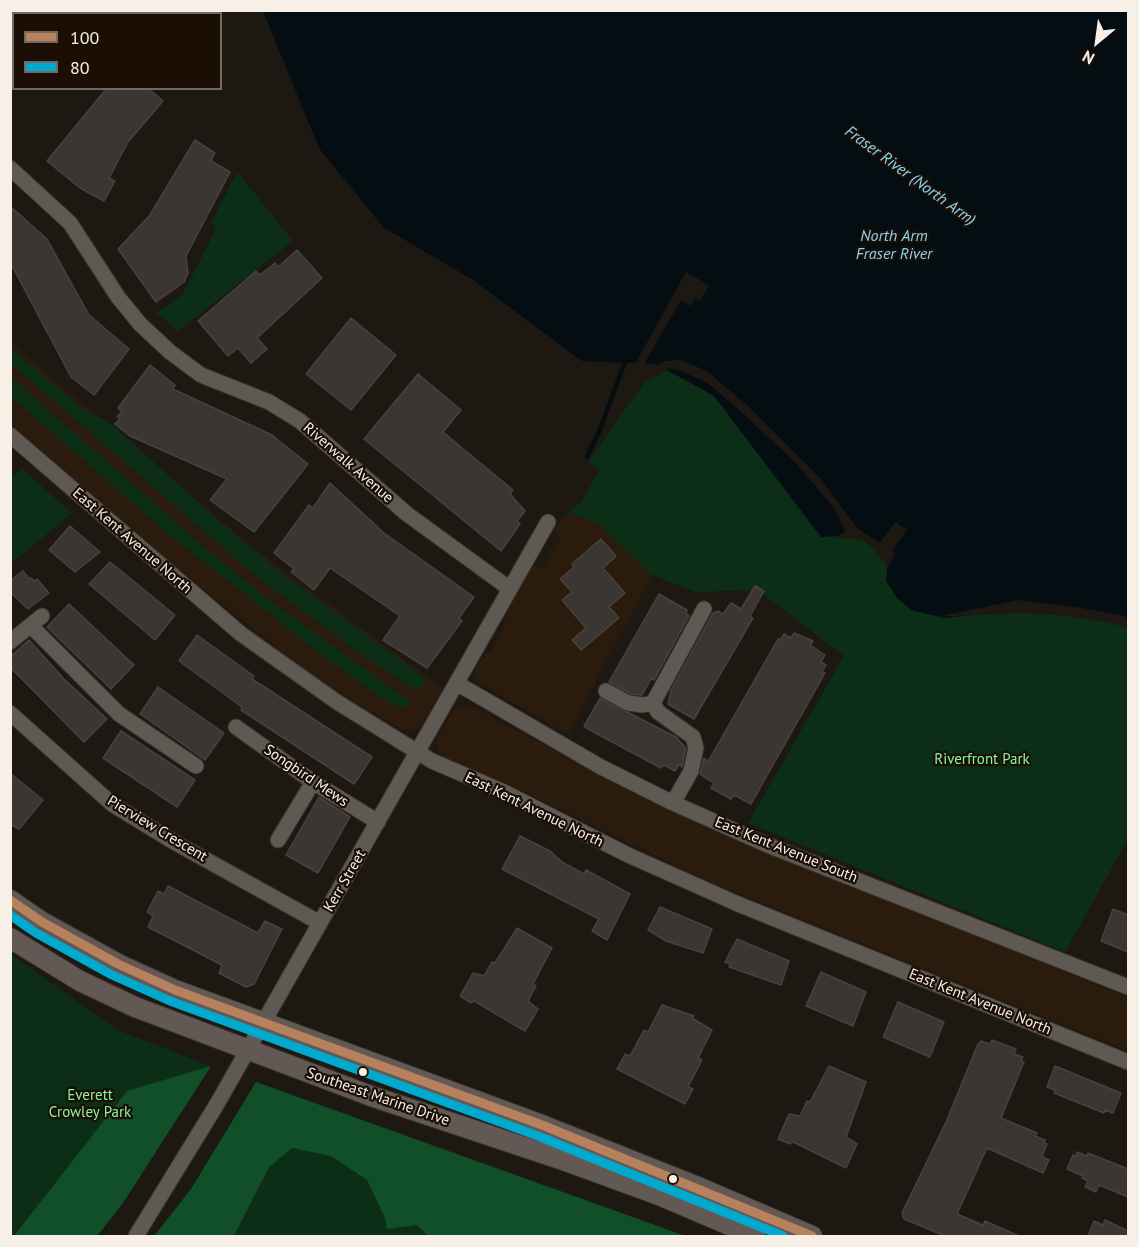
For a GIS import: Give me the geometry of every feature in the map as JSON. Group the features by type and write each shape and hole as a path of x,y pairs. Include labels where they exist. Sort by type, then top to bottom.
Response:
{"main road":[{"name":"Southeast Marine Drive","path":"10,900 42,922 118,964 175,990 542,1125 698,1187 812,1236"},
{"name":"Southeast Marine Drive","path":"10,938 80,981 135,1007 371,1096 638,1187 755,1236"}],"street":[{"name":"Riverwalk Avenue","path":"10,168 70,223 118,297 140,324 170,352 201,375 269,402 300,421 407,514 510,589"},
{"name":"East Kent Avenue North","path":"10,435 241,634 337,702 418,753 686,882 1128,1062"},
{"name":"Kerr Street","path":"136,1236 167,1189 458,684 548,522"},
{"path":"606,691 628,703 643,705 653,703 705,609"},
{"path":"10,642 37,621 119,714 196,766"},
{"name":"East Kent Avenue South","path":"458,684 601,767 673,803 765,843 1128,987"},
{"path":"653,703 658,712 693,737 696,748 691,771 673,803"},
{"name":"Pierview Crescent","path":"10,713 112,804 174,842 320,923"},
{"name":"Songbird Mews","path":"236,727 313,782 378,822"},
{"path":"278,840 313,782"}],"shaded area":[{"path":"11,343 256,550 443,688 422,726 417,729 403,730 354,702 302,667 174,566 11,424"},
{"path":"568,513 597,523 652,575 568,734 480,684 475,674 478,662 491,650 504,629 505,615 529,570 535,565 543,569 561,538 551,530"},
{"path":"468,704 603,777 706,827 1128,998 1128,1051 698,877 519,789 446,759 437,751 436,740 453,711"}],"green space":[{"path":"237,172 293,241 178,331 156,313 183,294 216,229 211,223"},
{"path":"11,349 89,413 109,422 227,528 282,573 425,678 424,684 416,690 366,658 258,578 11,364"},
{"name":"Riverfront Park","path":"670,368 706,382 888,562 886,581 1018,610 1106,620 1128,626 1128,839 1065,952 748,823 844,656 758,590 695,592 652,575 597,523 568,513 581,502 600,470 588,462 644,383"},
{"path":"11,377 204,547 268,599 412,703 406,707 392,705 332,663 167,533 11,397"},
{"path":"21,468 72,513 11,564 11,479"},
{"name":"Everett Crowley Park","path":"10,953 117,1030 211,1066 123,1203 97,1236 11,1236"},
{"path":"211,1066 123,1203 97,1236 14,1236 127,1091"},
{"path":"256,1082 687,1236 154,1236 191,1189"},
{"path":"256,1082 687,1236 428,1236 417,1225 387,1229 385,1218 367,1180 331,1156 292,1148 269,1167 234,1236 154,1236 191,1189"}],"water":[{"name":"North Arm Fraser River","path":"263,11 1128,11 1128,626 1106,620 1018,610 944,618 911,610 897,598 886,581 888,562 867,541 854,535 821,537 714,396 656,364 582,361 473,280 383,227 319,148"}],"pier":[{"path":"686,272 709,285 700,301 695,298 691,306 681,300 643,366 634,366"},
{"path":"681,360 707,371 751,409 820,478 858,529 880,543 895,522 907,530 892,551 895,554 888,566 871,546 860,539 835,538 845,531 835,509 793,460 738,409 706,382 678,370 670,368 663,371 654,367 664,361"},
{"path":"1018,600 1124,616 1128,619 1128,629 1108,622 1059,615 1018,613 936,617"}],"building":[{"path":"105,90 150,90 163,101 128,142 109,178 115,181 104,201 80,188 47,161"},
{"path":"195,140 215,153 211,161 230,172 186,256 188,273 184,282 156,302 118,249 150,215"},
{"path":"10,206 47,239 89,315 129,349 94,395 71,377 10,262"},
{"path":"297,250 322,278 257,338 267,349 251,363 238,348 228,356 198,321 256,271 260,275 275,263 278,267"},
{"path":"351,318 396,355 351,410 306,374"},
{"path":"150,365 175,385 173,389 272,435 308,464 254,532 210,500 227,479 130,436 115,424 120,419 117,416 122,412 118,408"},
{"path":"418,374 461,410 443,432 513,490 510,494 525,511 517,521 520,524 501,551 364,439"},
{"path":"330,483 384,533 474,597 459,618 462,621 427,668 383,640 400,616 330,568 314,590 291,572 294,569 274,553 309,505 313,508"},
{"path":"70,526 100,552 75,572 49,550"},
{"path":"601,539 616,556 603,568 625,593 609,607 619,618 581,650 572,640 586,628 562,600 572,592 560,579 574,567 572,564"},
{"path":"110,562 175,615 155,640 89,584"},
{"path":"23,571 29,579 34,581 37,579 49,593 28,609 10,592 10,581"},
{"path":"755,586 764,591 750,616 753,618 694,719 668,704 671,690 713,613 718,611 723,614 731,603 741,609"},
{"path":"659,594 687,610 686,613 689,616 654,680 651,679 642,695 631,694 609,682"},
{"path":"69,604 134,665 111,689 47,627"},
{"path":"794,633 813,641 810,645 825,655 821,662 826,665 822,672 825,673 751,804 734,795 731,799 711,788 714,783 700,774 704,758 707,761 710,758 778,639 780,640 784,634 791,638"},
{"path":"197,635 254,676 252,679 372,757 354,784 241,710 242,707 179,661"},
{"path":"29,640 64,679 107,719 84,742 10,667 10,657"},
{"path":"158,687 224,733 205,760 140,714"},
{"path":"600,698 676,737 686,748 682,767 679,765 675,771 664,765 661,768 586,728 584,726"},
{"path":"121,731 195,780 177,807 103,758"},
{"path":"10,773 43,800 19,829 10,824"},
{"path":"319,797 350,817 318,873 286,855"},
{"path":"520,836 550,851 562,862 584,874 586,870 630,894 607,940 592,931 599,919 502,869"},
{"path":"168,886 258,933 265,921 282,929 254,984 246,987 219,973 222,965 148,927 153,916 147,912 158,891 164,894"},
{"path":"660,907 712,929 703,953 666,941 648,930"},
{"path":"1113,909 1128,915 1128,952 1101,941"},
{"path":"517,928 552,948 533,984 536,986 528,1001 538,1009 525,1031 474,1001 471,1003 460,996 473,973 484,976 492,962 495,963"},
{"path":"737,939 789,961 781,985 729,967 730,964 725,962"},
{"path":"821,972 866,992 853,1026 806,1006"},
{"path":"898,1002 944,1022 930,1057 883,1037"},
{"path":"662,1005 694,1016 692,1018 712,1030 698,1058 702,1060 688,1087 693,1089 685,1104 617,1069 625,1054 630,1056 644,1030 648,1032"},
{"path":"992,1040 1016,1049 1014,1054 1023,1057 1021,1061 1024,1062 1001,1118 1037,1133 1035,1136 1045,1140 1044,1143 1047,1144 1042,1157 1049,1160 1043,1173 987,1148 957,1214 983,1225 985,1221 1019,1236 945,1236 904,1219 902,1213 946,1122 978,1044 981,1041 990,1044"},
{"path":"829,1066 866,1082 846,1137 857,1144 846,1168 793,1142 790,1144 778,1139 789,1114 800,1116"},
{"path":"1055,1066 1121,1093 1113,1113 1105,1110 1104,1113 1054,1093 1055,1090 1047,1087"},
{"path":"1077,1152 1087,1156 1088,1153 1128,1169 1128,1197 1099,1185 1096,1192 1085,1187 1088,1181 1082,1178 1083,1176 1067,1169 1073,1155 1076,1156"},
{"path":"1105,1220 1128,1231 1128,1236 1088,1236 1094,1221 1103,1225"}],"waterway":[{"path":"587,457 599,432 626,359"}],"transit line":[{"name":"100","path":"10,900 42,922 118,964 175,990 542,1125 812,1236"},
{"name":"80","path":"10,915 36,933 112,975 170,1001 538,1136 783,1236"}],"water label":[{"name":"Fraser River (North Arm)","path":"910,176"}]}
